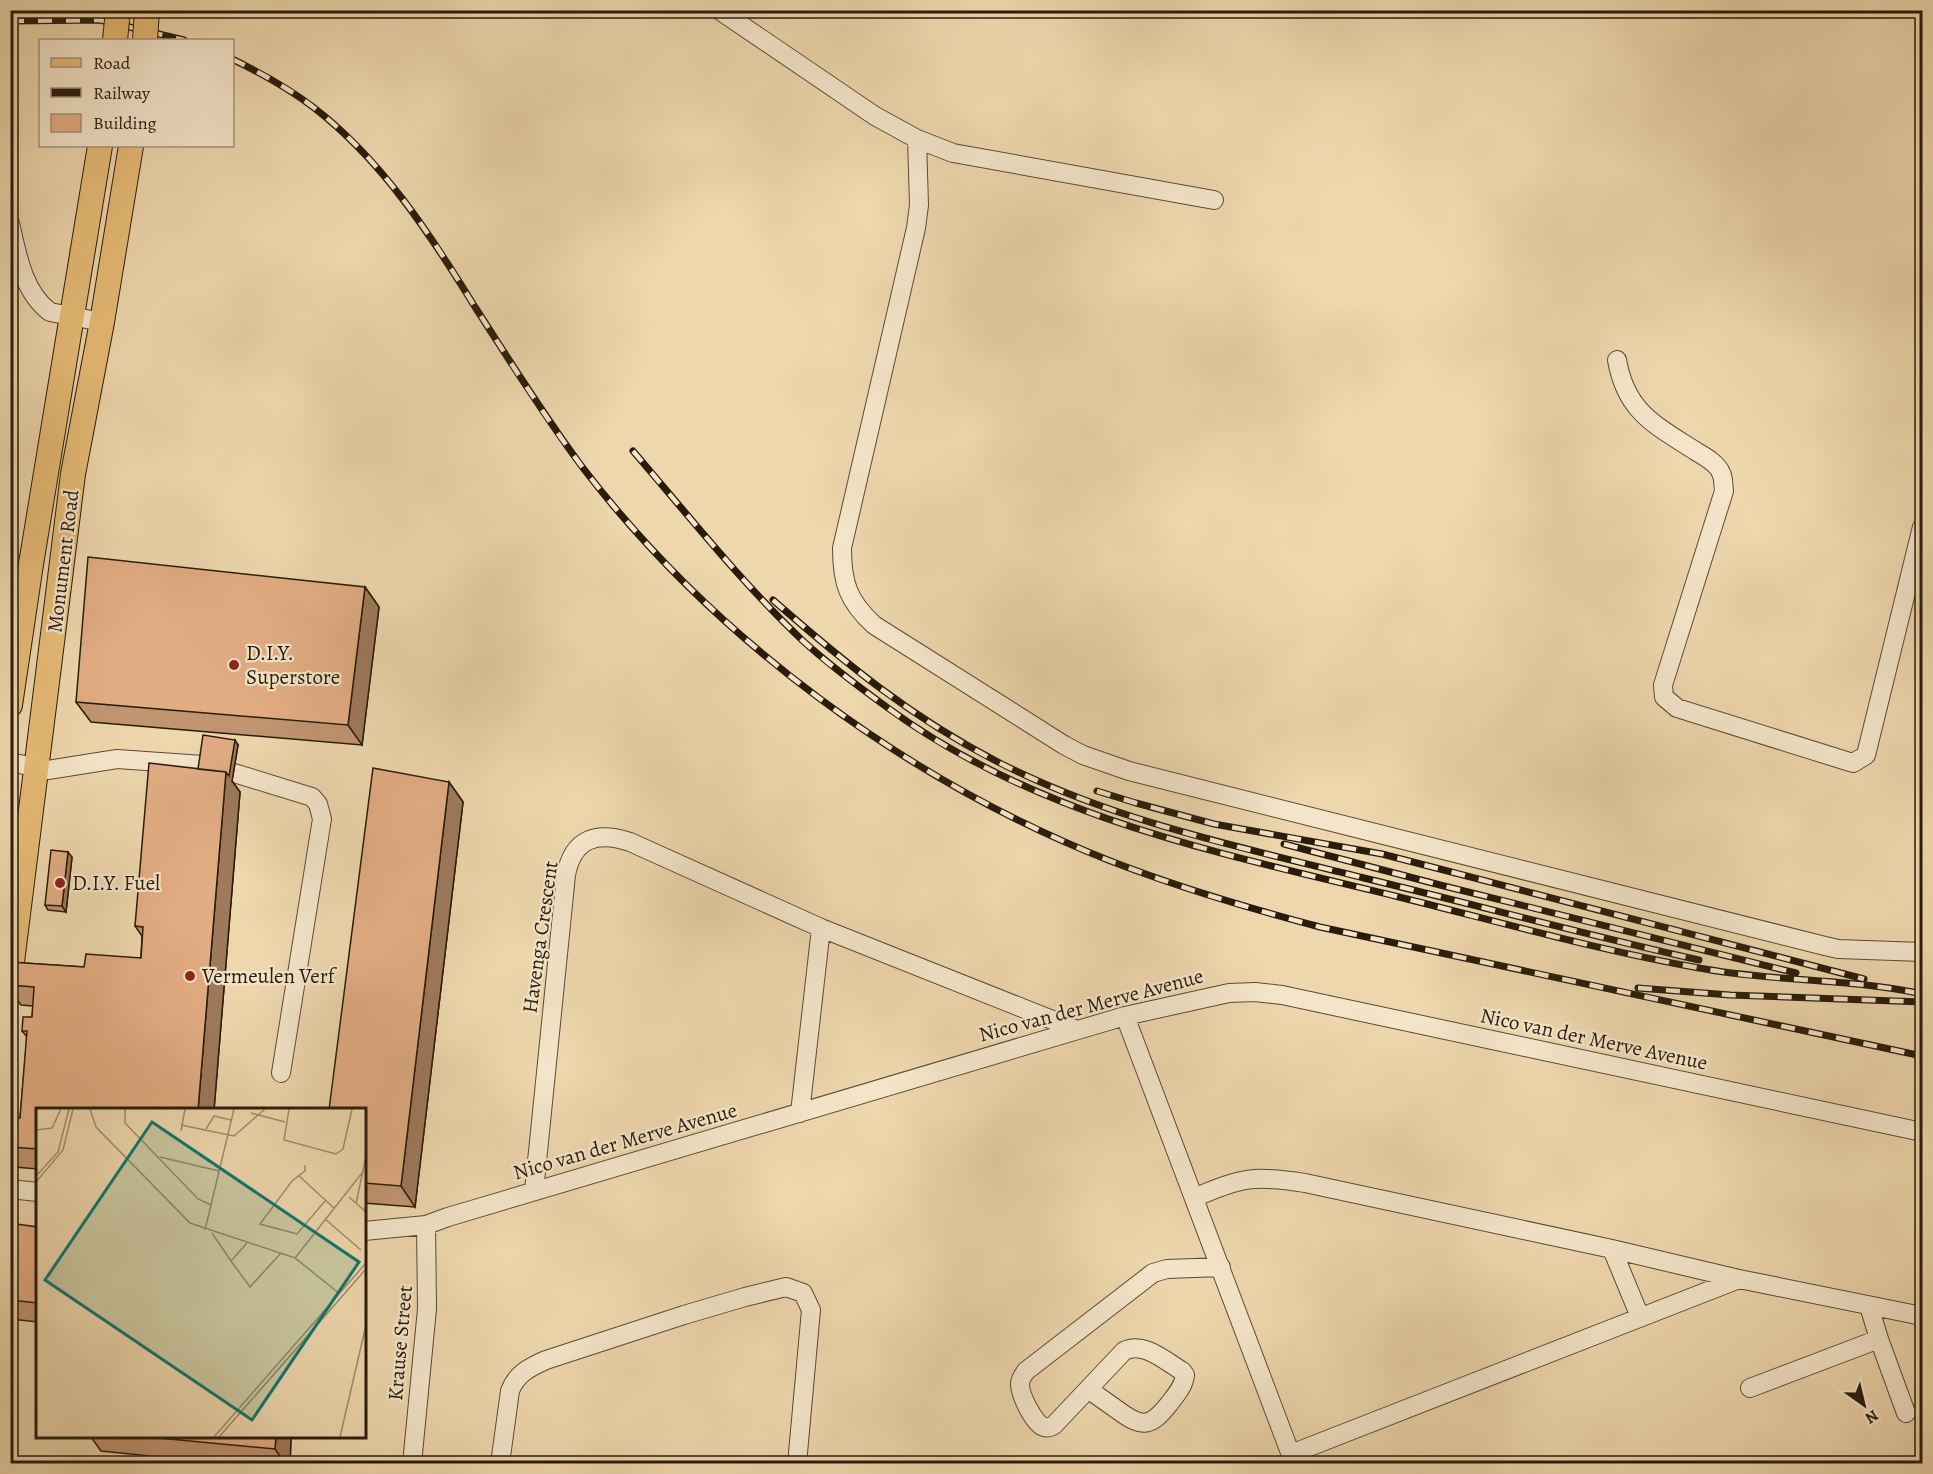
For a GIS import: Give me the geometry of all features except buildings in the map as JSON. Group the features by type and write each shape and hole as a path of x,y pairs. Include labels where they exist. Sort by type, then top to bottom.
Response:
{"main road":[{"path":"115,39 118,10"},
{"path":"145,39 147,10"},
{"name":"Monument Road","path":"10,705 100,147"},
{"name":"Monument Road","path":"10,978 38,769 73,474 102,322 131,147"}],"street":[{"path":"719,10 875,116 917,139 952,153 1214,200"},
{"path":"917,139 919,205 916,228 843,548 843,574 848,592 861,612 874,625 1064,745 1083,755 1129,771 1838,949 1923,952"},
{"path":"10,223 24,276 35,296 50,312 102,322"},
{"path":"1617,360 1620,380 1630,401 1644,416 1705,457 1721,471 1724,491 1663,685 1664,697 1677,708 1853,763 1861,760 1866,755 1923,527"},
{"path":"47,468 73,474"},
{"path":"10,762 38,769 56,769 117,759 203,765"},
{"path":"234,773 312,797 320,810 322,819 281,1073"},
{"name":"Havenga Crescent","path":"534,1191 568,865 578,847 588,839 613,837 630,842 821,928 1075,1029"},
{"path":"800,1113 821,928"},
{"name":"Nico van der Merve Avenue","path":"366,1231 426,1225 1075,1029 1229,993 1255,992 1282,995 1923,1132"},
{"path":"1125,1016 1293,1459 1640,1317 1739,1279"},
{"path":"1194,1198 1234,1181 1268,1177 1305,1182 1739,1279 1923,1316"},
{"path":"10,1189 36,1192"},
{"name":"Krause Street","path":"412,1464 427,1309 426,1225"},
{"path":"1612,1249 1640,1317"},
{"path":"1088,1389 1133,1421 1142,1424 1160,1415 1179,1391 1185,1375 1142,1347 1131,1347 1124,1351 1088,1389 1054,1425 1043,1427 1037,1422 1025,1402 1020,1385 1021,1377 1026,1371 1153,1273 1167,1269 1221,1267"},
{"path":"500,1464 510,1391 513,1383 529,1367 684,1315 792,1287 803,1293 811,1310 797,1464"},
{"path":"1869,1306 1906,1413"},
{"path":"1750,1388 1879,1339"}],"railway":[{"path":"10,21 100,20 180,39"},
{"path":"234,60 274,81 313,107 361,150 383,174 440,252 583,468 635,531 692,590 754,646 820,698 889,746 960,789 1033,827 1108,860 1186,888 1293,920 1922,1056"},
{"path":"633,451 715,548 779,618 833,667 888,708 945,746 1005,777 1067,804 1131,827 1262,864 1623,953 1755,976 1867,985 1922,994"},
{"path":"773,600 826,646 880,688 937,727 998,762 1086,801 1224,843 1699,960"},
{"path":"1097,791 1214,824 1382,854 1864,979"},
{"path":"1284,844 1796,973"},
{"path":"1638,988 1730,995 1922,1002"}],"place":[{"name":"D.I.Y. Superstore","path":"234,665"},
{"name":"D.I.Y. Fuel","path":"60,883"},
{"name":"Vermeulen Verf","path":"190,976"}]}
